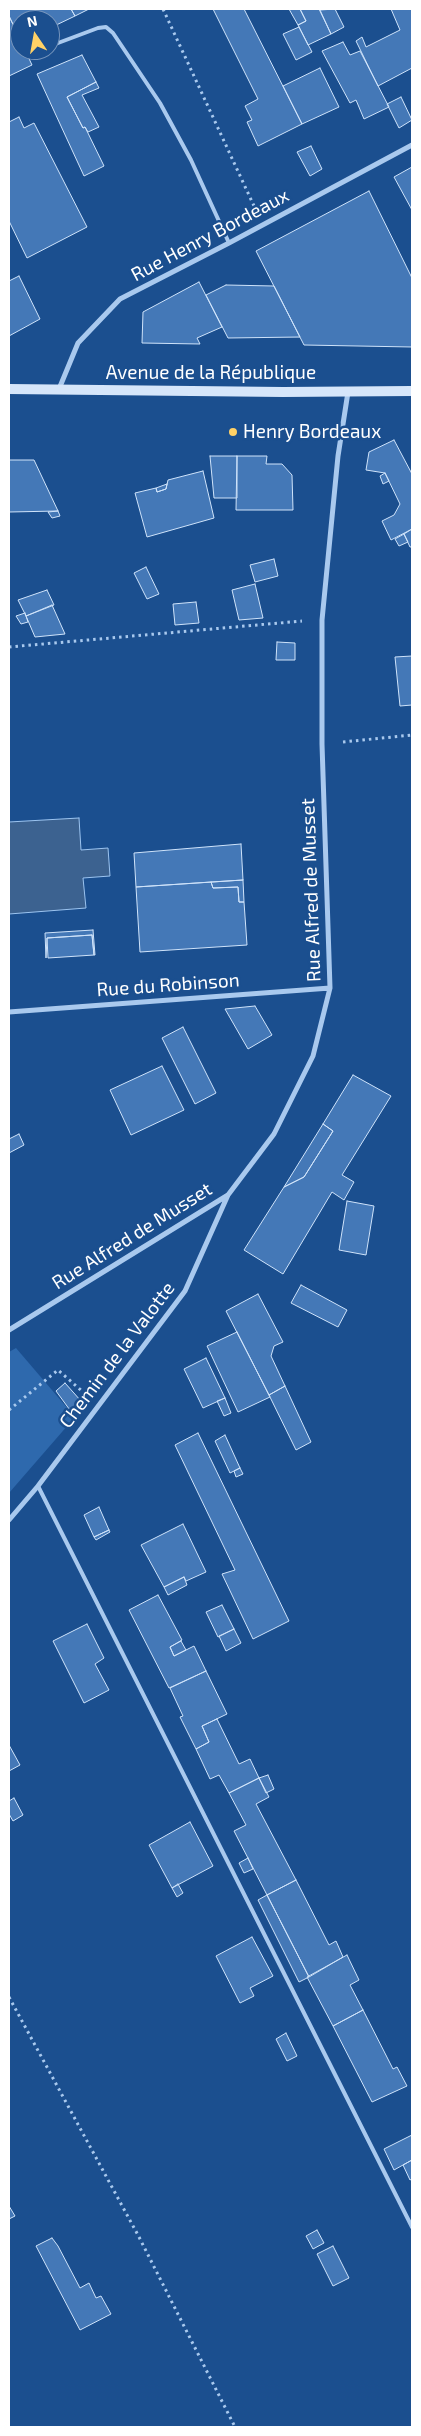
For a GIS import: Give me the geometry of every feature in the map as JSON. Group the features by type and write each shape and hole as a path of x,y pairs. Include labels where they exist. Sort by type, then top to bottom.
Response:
{"main road":[{"name":"Avenue de la République","path":"9,389 412,391"}],"street":[{"name":"Rue Henry Bordeaux","path":"59,389 78,342 120,298 229,243 412,145"},
{"name":"Rue Alfred de Musset","path":"9,1330 228,1195 274,1134 313,1056 330,988 322,744 322,620 338,456 348,391"},
{"name":"Rue du Robinson","path":"9,1012 330,988"},
{"name":"Chemin de la Valotte","path":"9,1520 38,1486 185,1291 228,1195"}],"lane":[{"path":"60,42 98,28 106,27 113,33 191,160 229,243"},
{"path":"38,1486 412,2227"}],"path":[{"path":"163,9 263,224"},
{"path":"9,647 322,620"},
{"path":"322,744 412,734"},
{"path":"9,1410 58,1370 98,1406"},
{"path":"9,1997 139,2237 235,2427"}],"shaded area":[{"path":"79,818 81,850 108,848 110,876 83,878 86,908 9,914 9,822"},
{"path":"16,1348 75,1417 9,1493 9,1352"}],"building":[{"path":"9,9 71,9 75,16 60,23 60,10 10,10 10,18"},
{"path":"71,9 89,9 75,16"},
{"path":"213,9 244,9 302,124 258,146 247,122 252,120 245,106 258,99"},
{"path":"289,9 300,9 306,21 298,25"},
{"path":"300,9 319,9 331,34 308,45 298,25 306,21"},
{"path":"335,9 344,27 331,34 320,10"},
{"path":"391,9 411,9 412,68 378,86 356,41 362,37 366,47 400,30"},
{"path":"9,16 10,60 30,60 32,65 9,76"},
{"path":"299,27 312,52 296,60 283,34"},
{"path":"343,42 350,55 360,51 389,107 364,119 356,100 350,103 322,51"},
{"path":"82,55 96,82 67,97 83,128 85,127 104,166 84,176 37,74"},
{"path":"320,68 339,107 302,124 283,86"},
{"path":"96,82 99,88 82,95 99,127 88,132 85,127 83,128 67,97"},
{"path":"401,97 412,120 399,128 387,104"},
{"path":"19,117 24,128 34,123 87,227 27,258 9,221 9,122"},
{"path":"311,146 322,169 310,176 297,152"},
{"path":"412,167 412,210 394,177"},
{"path":"369,191 412,278 412,347 304,345 256,251"},
{"path":"19,276 40,319 9,336 9,281"},
{"path":"199,282 222,327 197,338 200,344 142,343 143,312"},
{"path":"226,285 274,286 300,337 228,338 206,295"},
{"path":"394,440 412,474 412,529 391,540 382,521 394,515 400,504 385,473 366,470 369,452"},
{"path":"210,456 237,456 237,498 214,498"},
{"path":"237,456 267,456 266,464 282,464 292,475 293,510 236,510"},
{"path":"9,460 34,460 58,511 9,512"},
{"path":"203,471 214,518 147,537 135,493 156,488 157,492 166,489 168,480"},
{"path":"385,473 389,481 383,484 380,476"},
{"path":"167,484 166,489 157,492 156,488"},
{"path":"58,511 60,516 52,518 48,512"},
{"path":"412,529 412,547 410,547 404,534"},
{"path":"404,534 408,542 399,546 395,539"},
{"path":"274,559 278,576 255,582 250,565"},
{"path":"146,567 159,594 147,599 134,573"},
{"path":"255,584 263,618 239,620 232,590"},
{"path":"47,590 54,605 26,616 18,600"},
{"path":"196,602 199,623 175,625 173,604"},
{"path":"52,605 65,634 35,637 26,616"},
{"path":"25,613 28,622 21,624 16,616"},
{"path":"277,642 295,643 295,660 276,660"},
{"path":"412,656 412,705 400,706 395,657"},
{"path":"241,844 243,880 136,887 134,853"},
{"path":"243,880 244,902 239,902 238,887 213,888 211,882"},
{"path":"211,882 213,888 238,887 239,902 244,902 247,945 140,952 136,887"},
{"path":"93,930 95,955 92,935 47,938 46,958 45,933"},
{"path":"92,935 94,955 48,958 47,938"},
{"path":"255,1006 272,1035 248,1049 225,1009"},
{"path":"183,1027 216,1093 195,1104 162,1038"},
{"path":"162,1066 184,1110 131,1135 110,1090"},
{"path":"353,1075 391,1096 342,1175 354,1182 344,1200 332,1192 283,1274 244,1250 284,1187 304,1177 333,1131 323,1124"},
{"path":"323,1124 333,1131 304,1177 284,1187"},
{"path":"19,1134 24,1145 9,1153 9,1139"},
{"path":"347,1201 374,1206 366,1255 339,1250"},
{"path":"301,1285 347,1310 338,1327 291,1303"},
{"path":"258,1294 283,1342 274,1346 271,1356 285,1386 269,1395 226,1311"},
{"path":"237,1332 270,1397 238,1412 207,1346"},
{"path":"206,1358 225,1398 203,1408 184,1369"},
{"path":"65,1383 81,1401 75,1417 56,1391"},
{"path":"285,1386 311,1442 296,1450 269,1395"},
{"path":"225,1398 231,1413 224,1416 217,1401"},
{"path":"198,1433 289,1621 253,1639 222,1574 235,1570 175,1445"},
{"path":"225,1435 240,1468 230,1473 215,1441"},
{"path":"240,1468 243,1474 236,1477 234,1471"},
{"path":"99,1507 109,1530 94,1537 84,1515"},
{"path":"183,1524 206,1572 186,1581 184,1577 164,1587 141,1545"},
{"path":"109,1530 110,1532 96,1540 94,1537"},
{"path":"184,1577 187,1585 168,1595 164,1587"},
{"path":"158,1595 182,1640 170,1647 174,1656 194,1646 206,1671 169,1688 129,1610"},
{"path":"222,1605 234,1629 218,1637 206,1612"},
{"path":"87,1624 104,1658 95,1664 109,1690 84,1703 53,1641"},
{"path":"234,1629 241,1643 226,1651 219,1636"},
{"path":"181,1641 186,1650 174,1656 170,1647"},
{"path":"206,1671 227,1714 202,1726 209,1742 196,1749 180,1717 183,1716 170,1688"},
{"path":"217,1719 239,1764 250,1759 259,1778 229,1793 219,1775 210,1779 196,1749 209,1742 202,1726"},
{"path":"9,1745 20,1765 9,1771"},
{"path":"268,1775 274,1789 266,1793 259,1778"},
{"path":"259,1778 269,1797 256,1804 296,1880 267,1895 234,1831 246,1825 229,1793"},
{"path":"14,1798 23,1815 13,1821 9,1814 9,1801"},
{"path":"190,1822 213,1866 172,1888 149,1845"},
{"path":"248,1858 253,1869 244,1873 239,1863"},
{"path":"296,1880 329,1945 336,1941 343,1957 309,1977 267,1895"},
{"path":"178,1884 183,1893 177,1897 172,1888"},
{"path":"267,1895 309,1977 299,1982 258,1900"},
{"path":"252,1937 273,1976 250,1988 254,1996 240,2003 216,1956"},
{"path":"347,1955 359,1980 350,1985 363,2010 333,2026 307,1977"},
{"path":"363,2010 393,2069 397,2067 407,2086 372,2102 333,2026"},
{"path":"286,2033 297,2056 287,2061 276,2039"},
{"path":"412,2135 412,2160 394,2170 384,2149"},
{"path":"412,2160 412,2179 410,2180 403,2165"},
{"path":"9,2206 15,2216 9,2219"},
{"path":"317,2230 324,2243 313,2249 306,2236"},
{"path":"52,2238 80,2288 89,2283 96,2298 101,2296 111,2314 80,2330 36,2246"},
{"path":"333,2246 349,2278 333,2286 317,2254"}],"place":[{"name":"Henry Bordeaux","path":"233,432"}]}
